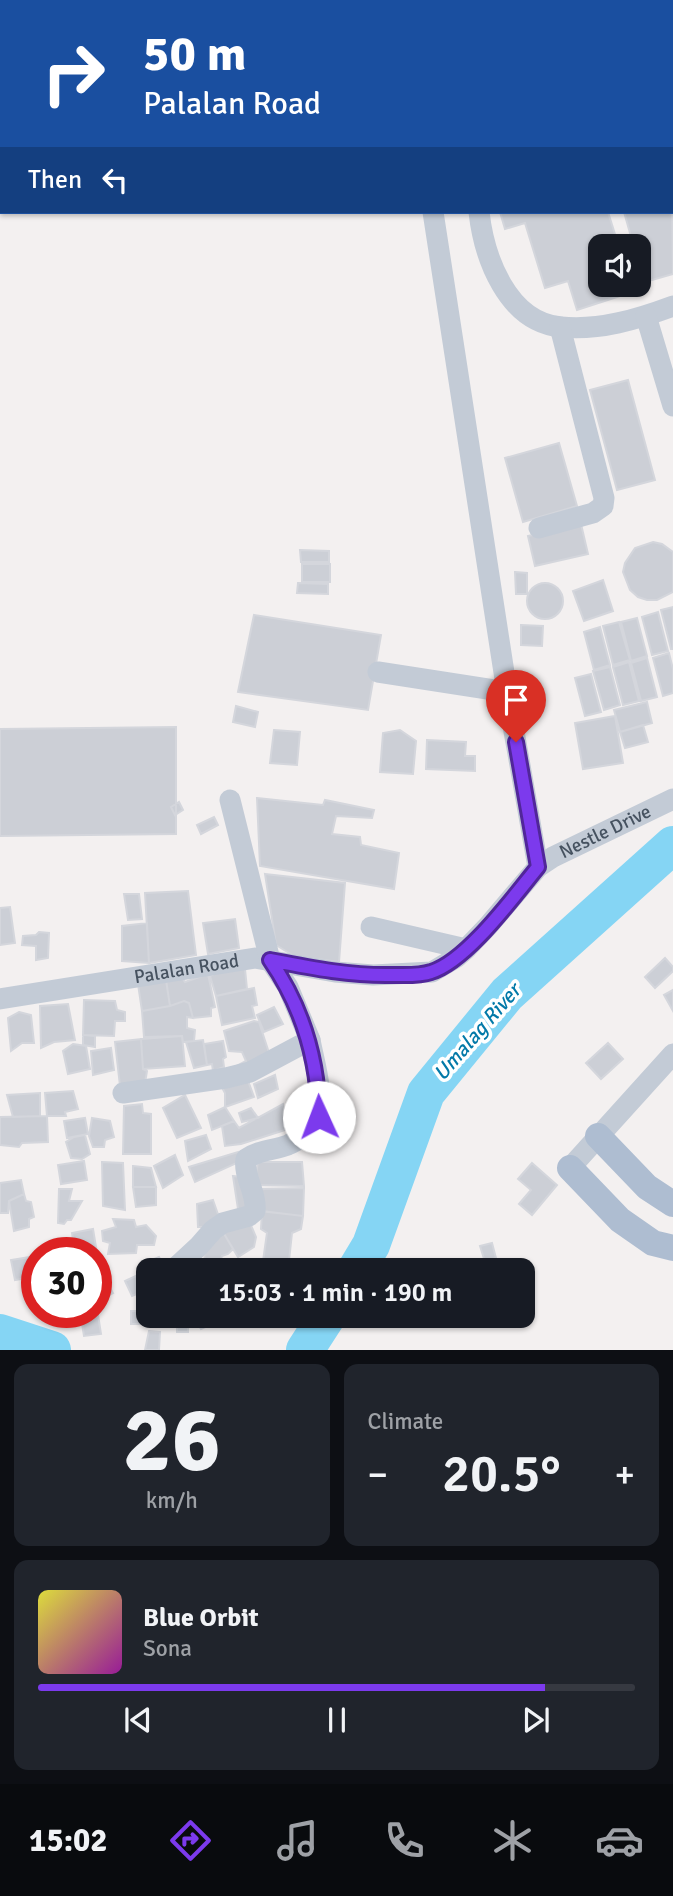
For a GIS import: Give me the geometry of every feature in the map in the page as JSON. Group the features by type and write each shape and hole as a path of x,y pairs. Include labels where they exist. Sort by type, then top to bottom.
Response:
{"main road":[{"path":"598,1136 647,1187 673,1204"},
{"path":"570,1168 620,1220 653,1243 673,1248"}],"street":[{"path":"433,214 507,692 538,867"},
{"path":"479,214 482,241 499,282 519,306 538,319 559,327 601,326 646,316 673,306"},
{"path":"646,316 673,406"},
{"path":"539,528 593,513 603,506 604,498 559,327"},
{"path":"378,672 507,692"},
{"name":"Nestle Drive","path":"538,867 553,857 673,799"},
{"path":"186,1258 223,1223 249,1216 255,1211 256,1204 245,1166 247,1159 252,1155 288,1145 310,1133 319,1117 318,1081 310,1040 288,987 270,960 230,800"},
{"name":"Palalan Road","path":"0,999 255,958 335,972 407,975 432,972 466,949 538,867"},
{"path":"371,927 466,949"},
{"path":"123,1093 250,1072 310,1040"},
{"path":"570,1168 673,1054"}],"building":[{"path":"501,214 609,214 615,234 588,234 588,297 617,297 577,310 568,281 545,288 525,223 505,229"},
{"path":"625,214 672,214 673,274 651,280 651,234 630,234"},
{"path":"628,380 655,480 617,490 590,390"},
{"path":"559,443 577,506 523,522 505,458"},
{"path":"581,524 588,554 535,566 528,536"},
{"path":"653,542 662,544 673,552 673,592 657,600 647,600 630,590 623,572 625,563 635,548"},
{"path":"300,550 329,551 329,562 301,562"},
{"path":"302,564 330,564 330,582 302,582"},
{"path":"515,572 527,573 527,594 516,594"},
{"path":"603,580 613,611 584,621 573,591"},
{"path":"298,583 328,584 328,594 297,593"},
{"path":"545,583 557,589 563,601 557,613 545,619 533,613 527,601 533,589"},
{"path":"673,607 673,649 671,649 661,610"},
{"path":"658,612 668,651 652,655 642,617"},
{"path":"254,615 381,635 368,710 238,692"},
{"path":"637,618 647,656 631,661 621,622"},
{"path":"619,622 630,660 613,665 603,626"},
{"path":"521,625 543,626 542,646 521,645"},
{"path":"600,627 610,665 594,670 584,632"},
{"path":"669,653 673,669 673,693 663,696 653,658"},
{"path":"647,658 657,697 641,701 631,663"},
{"path":"629,662 639,701 623,705 613,667"},
{"path":"610,667 620,705 604,710 593,671"},
{"path":"591,674 601,712 585,716 575,678"},
{"path":"647,702 652,723 620,732 614,710"},
{"path":"236,706 258,712 255,727 233,722"},
{"path":"615,716 623,763 583,769 575,723"},
{"path":"643,725 648,742 625,748 620,732"},
{"path":"176,727 176,834 0,836 0,729"},
{"path":"274,730 300,732 297,765 270,763"},
{"path":"400,730 416,741 413,774 380,772 383,733"},
{"path":"427,740 466,742 465,756 475,756 475,771 426,769"},
{"path":"257,798 323,805 325,800 374,810 372,818 336,816 332,834 360,837 361,845 399,853 394,889 260,866"},
{"path":"179,802 183,810 175,815 171,807"},
{"path":"214,817 218,825 201,834 197,825"},
{"path":"265,874 345,883 339,962 294,956 276,945"},
{"path":"188,891 196,955 149,963 145,893"},
{"path":"124,894 139,894 142,919 128,920"},
{"path":"10,907 15,943 0,945 0,908"},
{"path":"235,919 239,948 208,954 203,923"},
{"path":"147,923 149,963 122,961 122,926"},
{"path":"39,932 49,933 48,958 36,960 36,946 22,945 23,936 36,935"},
{"path":"665,958 673,971 655,988 645,977"},
{"path":"223,969 245,969 247,989 216,996 210,976"},
{"path":"208,974 215,1007 211,1008 211,1016 193,1018 189,1003 184,1001 170,1006 166,980 182,978 185,982"},
{"path":"166,980 170,1006 142,1011 138,984"},
{"path":"254,988 257,1005 252,1006 255,1018 222,1025 216,996"},
{"path":"673,990 673,1011 664,995"},
{"path":"84,1000 115,1001 117,1010 125,1012 125,1021 115,1021 114,1036 83,1035"},
{"path":"184,1001 189,1003 193,1018 187,1017 187,1028 195,1030 194,1041 183,1042 182,1036 144,1037 142,1011"},
{"path":"68,1004 75,1040 54,1042 41,1048 40,1006"},
{"path":"274,1007 283,1024 264,1032 257,1015"},
{"path":"19,1012 31,1015 34,1043 22,1043 11,1051 8,1018"},
{"path":"254,1021 259,1022 271,1059 233,1068 246,1061 242,1052 229,1051 224,1031"},
{"path":"83,1035 95,1036 95,1047 83,1045"},
{"path":"182,1036 185,1066 143,1069 141,1039"},
{"path":"141,1039 143,1069 147,1071 145,1083 120,1086 115,1042"},
{"path":"203,1040 207,1065 194,1068 186,1042"},
{"path":"223,1041 226,1057 223,1059 224,1067 213,1071 212,1064 207,1065 204,1044"},
{"path":"608,1043 623,1059 601,1079 586,1063"},
{"path":"73,1044 86,1046 90,1069 68,1074 63,1051"},
{"path":"111,1048 114,1070 93,1075 91,1051"},
{"path":"275,1075 278,1089 258,1098 254,1084"},
{"path":"247,1078 254,1097 225,1107 225,1093 220,1084"},
{"path":"73,1091 78,1109 65,1112 66,1116 47,1116 45,1093"},
{"path":"40,1093 40,1116 13,1117 7,1095"},
{"path":"185,1095 201,1128 177,1138 163,1108"},
{"path":"142,1104 143,1113 151,1114 151,1154 123,1154 124,1106"},
{"path":"283,1104 288,1129 241,1144 225,1146 222,1126 234,1121 239,1128"},
{"path":"225,1107 234,1121 212,1130 208,1115"},
{"path":"251,1108 258,1118 242,1122 239,1113"},
{"path":"47,1116 48,1142 22,1143 19,1147 0,1145 0,1117"},
{"path":"85,1118 88,1134 67,1138 64,1121"},
{"path":"92,1118 110,1121 114,1137 105,1140 104,1147 93,1147 89,1136"},
{"path":"85,1135 90,1154 82,1159 71,1158 66,1142"},
{"path":"206,1135 211,1149 188,1161 185,1141"},
{"path":"238,1152 239,1162 195,1182 189,1167"},
{"path":"175,1155 183,1175 163,1188 154,1166"},
{"path":"84,1161 87,1180 61,1184 58,1165"},
{"path":"102,1162 123,1163 125,1210 103,1206"},
{"path":"258,1162 302,1162 304,1186 254,1185"},
{"path":"532,1163 557,1185 532,1215 519,1204 531,1190 518,1179"},
{"path":"133,1166 151,1168 156,1187 133,1187"},
{"path":"233,1176 243,1177 249,1209 238,1209"},
{"path":"21,1180 24,1194 9,1201 8,1213 0,1213 0,1183"},
{"path":"133,1187 156,1187 156,1205 136,1207"},
{"path":"304,1188 303,1216 260,1211 259,1189"},
{"path":"59,1189 72,1189 69,1201 82,1201 71,1220 64,1224 58,1223"},
{"path":"24,1194 26,1201 31,1202 34,1217 29,1219 29,1227 14,1231 9,1201"},
{"path":"213,1200 220,1220 210,1227 198,1227 197,1204"},
{"path":"262,1211 303,1216 301,1229 292,1233 289,1258 263,1258 267,1233 261,1229"},
{"path":"113,1219 134,1220 136,1227 146,1225 156,1236 154,1245 137,1245 136,1253 112,1254 112,1237 103,1237 102,1231 116,1227"},
{"path":"250,1223 256,1237 254,1247 238,1257 223,1232"},
{"path":"93,1229 94,1237 73,1237 72,1233"},
{"path":"223,1232 233,1249 221,1258 205,1258 203,1245"},
{"path":"492,1243 496,1258 484,1258 480,1246"},
{"path":"21,1258 21,1279 15,1280 11,1260"},
{"path":"136,1276 136,1294 132,1296 125,1281"},
{"path":"131,1311 136,1311 136,1324 131,1324"},
{"path":"83,1328 100,1328 101,1334 84,1336"},
{"path":"177,1328 188,1328 188,1332 177,1332"},
{"path":"149,1331 160,1332 159,1350 145,1350"}],"waterway":[{"name":"Umalag River","path":"363,1258 371,1245 426,1093 507,994 673,845"},
{"name":"Umalag River","path":"305,1350 319,1328"},
{"name":"Umalag River","path":"0,1333 52,1350"}],"route":[{"path":"319,1117 318,1081 310,1040 288,987 270,960 335,972 407,975 432,972 457,957 488,926 538,867 516,742"}]}
